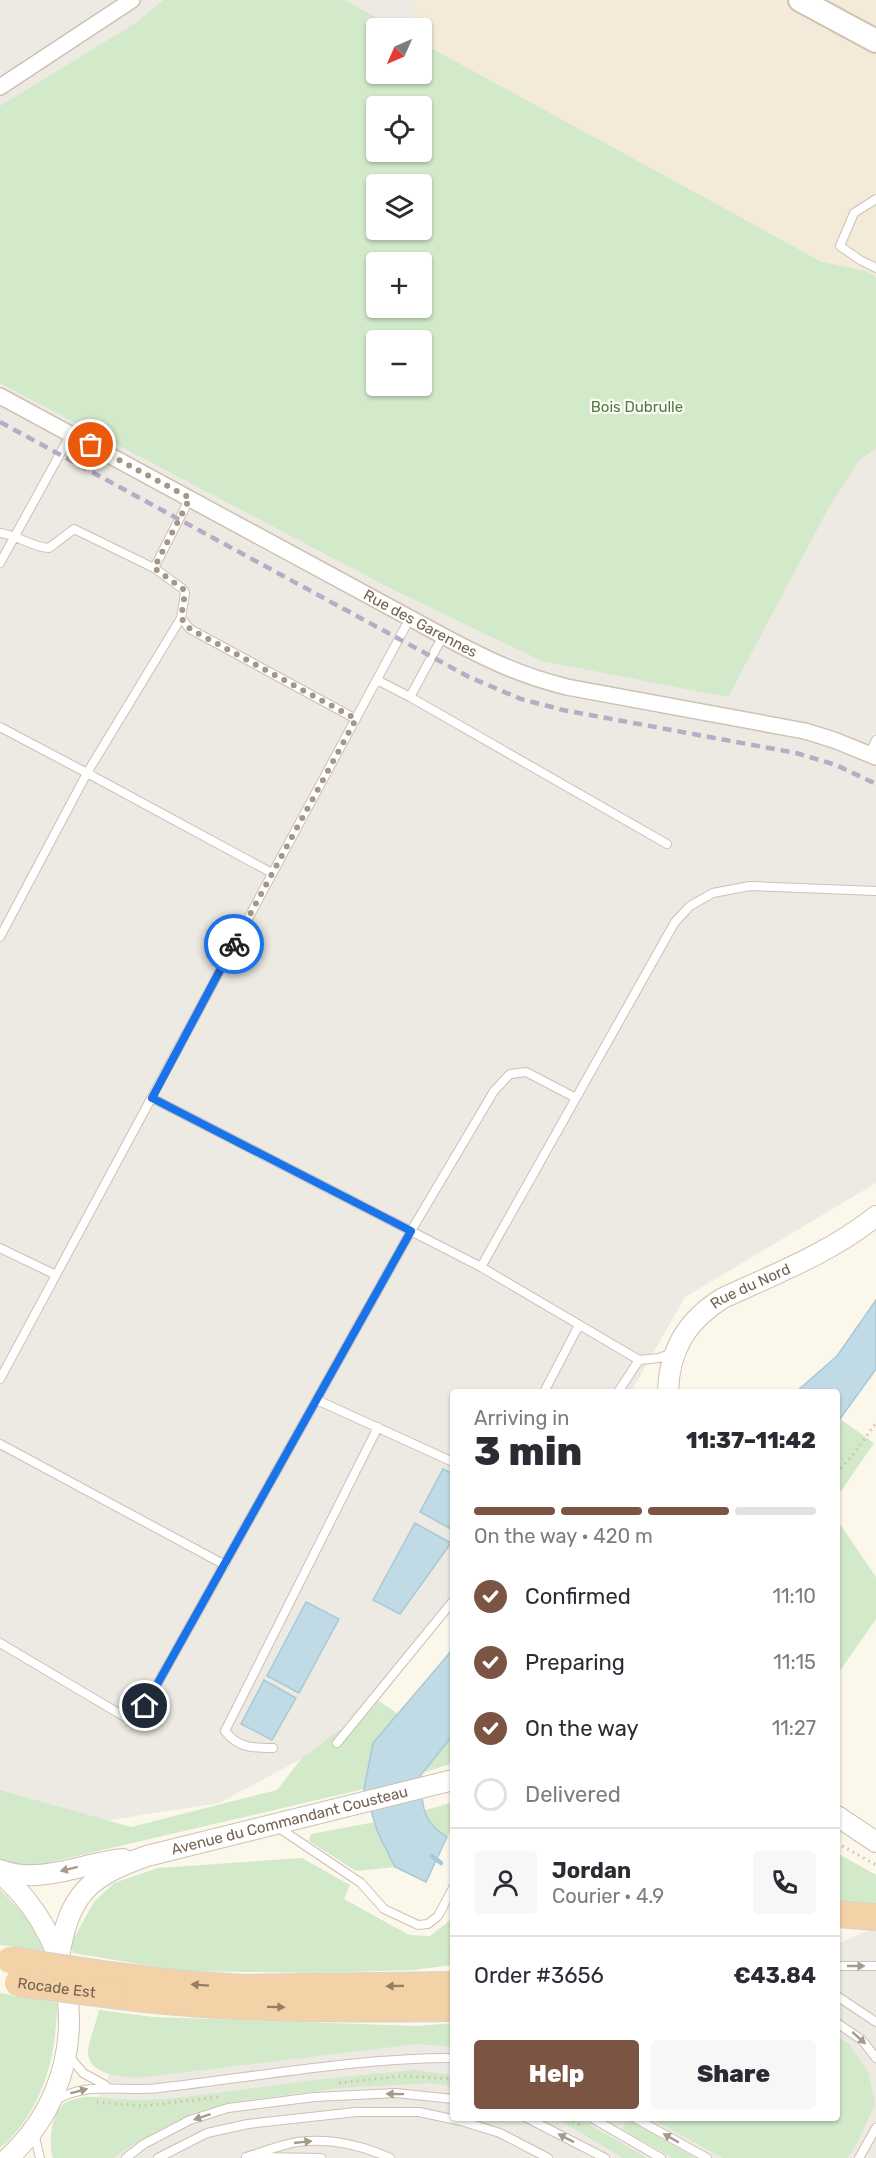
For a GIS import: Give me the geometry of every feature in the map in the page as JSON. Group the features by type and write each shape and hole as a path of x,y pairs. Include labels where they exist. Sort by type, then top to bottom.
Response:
{"highway":[{"path":"840,1914 876,1917"},
{"path":"840,1927 876,1926"},
{"name":"Rocade Est","path":"7,1971 111,1985"},
{"path":"111,1985 182,1984 244,1988 450,1985"},
{"path":"111,1985 165,2002 228,2006 450,2008"}],"main road":[{"path":"800,0 876,41"}],"street":[{"path":"0,87 132,0"},
{"name":"Rue des Garennes","path":"0,396 507,669 538,680 789,728 834,740 873,756"},
{"name":"Rue du Nord","path":"668,1389 674,1352 689,1326 709,1306 818,1254 876,1216"},
{"name":"Avenue du Commandant Cousteau","path":"0,1871 21,1876 40,1875 98,1862 147,1856 450,1783"},
{"path":"840,1818 871,1839"},
{"path":"840,1824 871,1839"},
{"name":"Avenue du Commandant Cousteau","path":"59,1958 66,1922 83,1892 106,1872 147,1856"},
{"path":"0,1871 40,1918 59,1958 69,2004 66,2051 59,2079 48,2106 33,2130 8,2158"}],"lane":[{"path":"876,199 854,213 840,246 876,268"},
{"path":"0,563 71,434"},
{"path":"154,568 190,498"},
{"path":"0,533 15,536 37,547 49,548 75,529 154,568 183,589 185,593 181,618 87,773 0,937"},
{"path":"181,618 190,629 356,719"},
{"path":"0,1379 410,618"},
{"path":"410,697 443,636"},
{"path":"377,680 667,844"},
{"path":"0,726 272,873"},
{"path":"873,756 876,740"},
{"path":"481,1267 675,922 690,906 713,893 750,886 876,891"},
{"path":"0,1643 125,1717 145,1706 411,1231 494,1091 510,1074 526,1072 576,1098"},
{"path":"152,1098 481,1267 639,1360 659,1358 674,1352"},
{"path":"0,1248 56,1275"},
{"path":"546,1389 579,1325"},
{"path":"620,1389 639,1360"},
{"path":"317,1400 450,1461"},
{"path":"273,1748 249,1748 233,1742 225,1731 378,1427"},
{"path":"0,1444 225,1565"},
{"path":"337,1743 450,1605"},
{"path":"275,1825 361,1883 384,1909 418,1925 428,1924 438,1916 450,1894"},
{"path":"840,1966 876,1966"},
{"path":"840,1998 876,2022"},
{"path":"840,2025 855,2033 876,2058"},
{"path":"66,2051 82,2073 95,2082 113,2088"},
{"path":"428,2058 450,2062"},
{"path":"48,2106 73,2092 87,2088 146,2089 381,2061 450,2058"},
{"path":"126,2158 144,2144 190,2120 228,2108 314,2097 396,2093 450,2099"},
{"path":"158,2158 207,2133 248,2124 356,2112 419,2112 450,2119"},
{"path":"461,2121 500,2133 548,2158"},
{"path":"533,2121 605,2158"},
{"path":"597,2121 661,2158"},
{"path":"640,2121 707,2158"},
{"path":"859,2158 876,2128"},
{"path":"33,2130 40,2158"},
{"path":"245,2158 295,2143 325,2140 372,2150 390,2158"},
{"path":"245,2158 321,2158"}],"path":[{"path":"840,1470 876,1423"},
{"path":"840,1845 876,1865"}],"shaded area":[{"path":"0,0 416,0 408,18 366,18 366,84 432,84 432,79 876,290 876,1183 685,1297 633,1389 450,1389 450,1606 379,1701 303,1758 219,1803 65,1827 0,1810"},
{"path":"416,0 876,0 876,290 432,56 432,18 408,18"},
{"path":"876,1927 876,2158 73,2158 122,2044 450,2027 450,2121 840,2121 840,1943"}],"green space":[{"name":"Bois Dubrulle","path":"164,0 345,0 376,18 366,18 366,84 432,84 432,48 822,262 865,271 876,277 876,448 860,459 828,509 728,697 542,661 390,588 0,383 0,106 134,24"},
{"path":"840,1419 874,1443 840,1493"},
{"path":"840,1524 876,1577 876,1619 840,1671"},
{"path":"379,1701 398,1714 373,1744 364,1789 34,1866 14,1868 0,1858 0,1790 131,1827 277,1790 302,1758"},
{"path":"450,1739 450,1764 422,1773"},
{"path":"450,1803 450,1831 447,1837 433,1828 423,1811"},
{"path":"375,1822 395,1867 356,1871 309,1841 311,1834"},
{"path":"840,1855 876,1875 876,1911 840,1906"},
{"path":"302,1858 350,1885 344,1899 409,1935 430,1936 450,1920 450,1965 413,1970 317,1973 182,1971 73,1953 70,1945 94,1902 114,1883 158,1868"},
{"path":"0,1889 35,1927 48,1952 0,1945"},
{"path":"0,1993 58,2003 52,2057 47,2076 25,2121 0,2148"},
{"path":"99,2010 153,2017 418,2026 450,2023 450,2047 417,2044 136,2078 106,2073 94,2066 88,2053"},
{"path":"840,2038 849,2044 868,2071 875,2104 854,2149 847,2158 723,2158 655,2121 840,2121"},
{"path":"414,2070 450,2075 450,2086 433,2083 340,2088 238,2101 193,2113 151,2134 113,2158 53,2158 51,2137 54,2121 60,2107 73,2099 98,2097 132,2100 169,2099"},
{"path":"561,2121 583,2121 647,2158 623,2158"},
{"path":"626,2121 630,2121 695,2158 673,2158 622,2129"}],"water":[{"path":"876,1300 876,1369 840,1419 840,1389 799,1389 837,1356"},
{"path":"443,1469 450,1472 450,1528 420,1512"},
{"path":"415,1523 450,1542 400,1614 373,1600"},
{"path":"306,1602 339,1619 299,1693 267,1676"},
{"path":"450,1653 450,1739 420,1776 424,1811 427,1818 438,1831 447,1837 426,1882 395,1867 378,1833 364,1789 373,1743"},
{"path":"264,1680 296,1698 272,1740 241,1724"}],"waterway":[{"path":"432,1856 441,1863"}],"railway":[{"path":"0,422 469,677 521,699 563,710 796,753 836,765 876,784"}],"way so far":[{"path":"91,445 190,498 154,568 183,589 185,593 181,618 190,629 356,719 234,944"}],"route":[{"path":"145,1706 411,1231 152,1098 234,944"}]}
